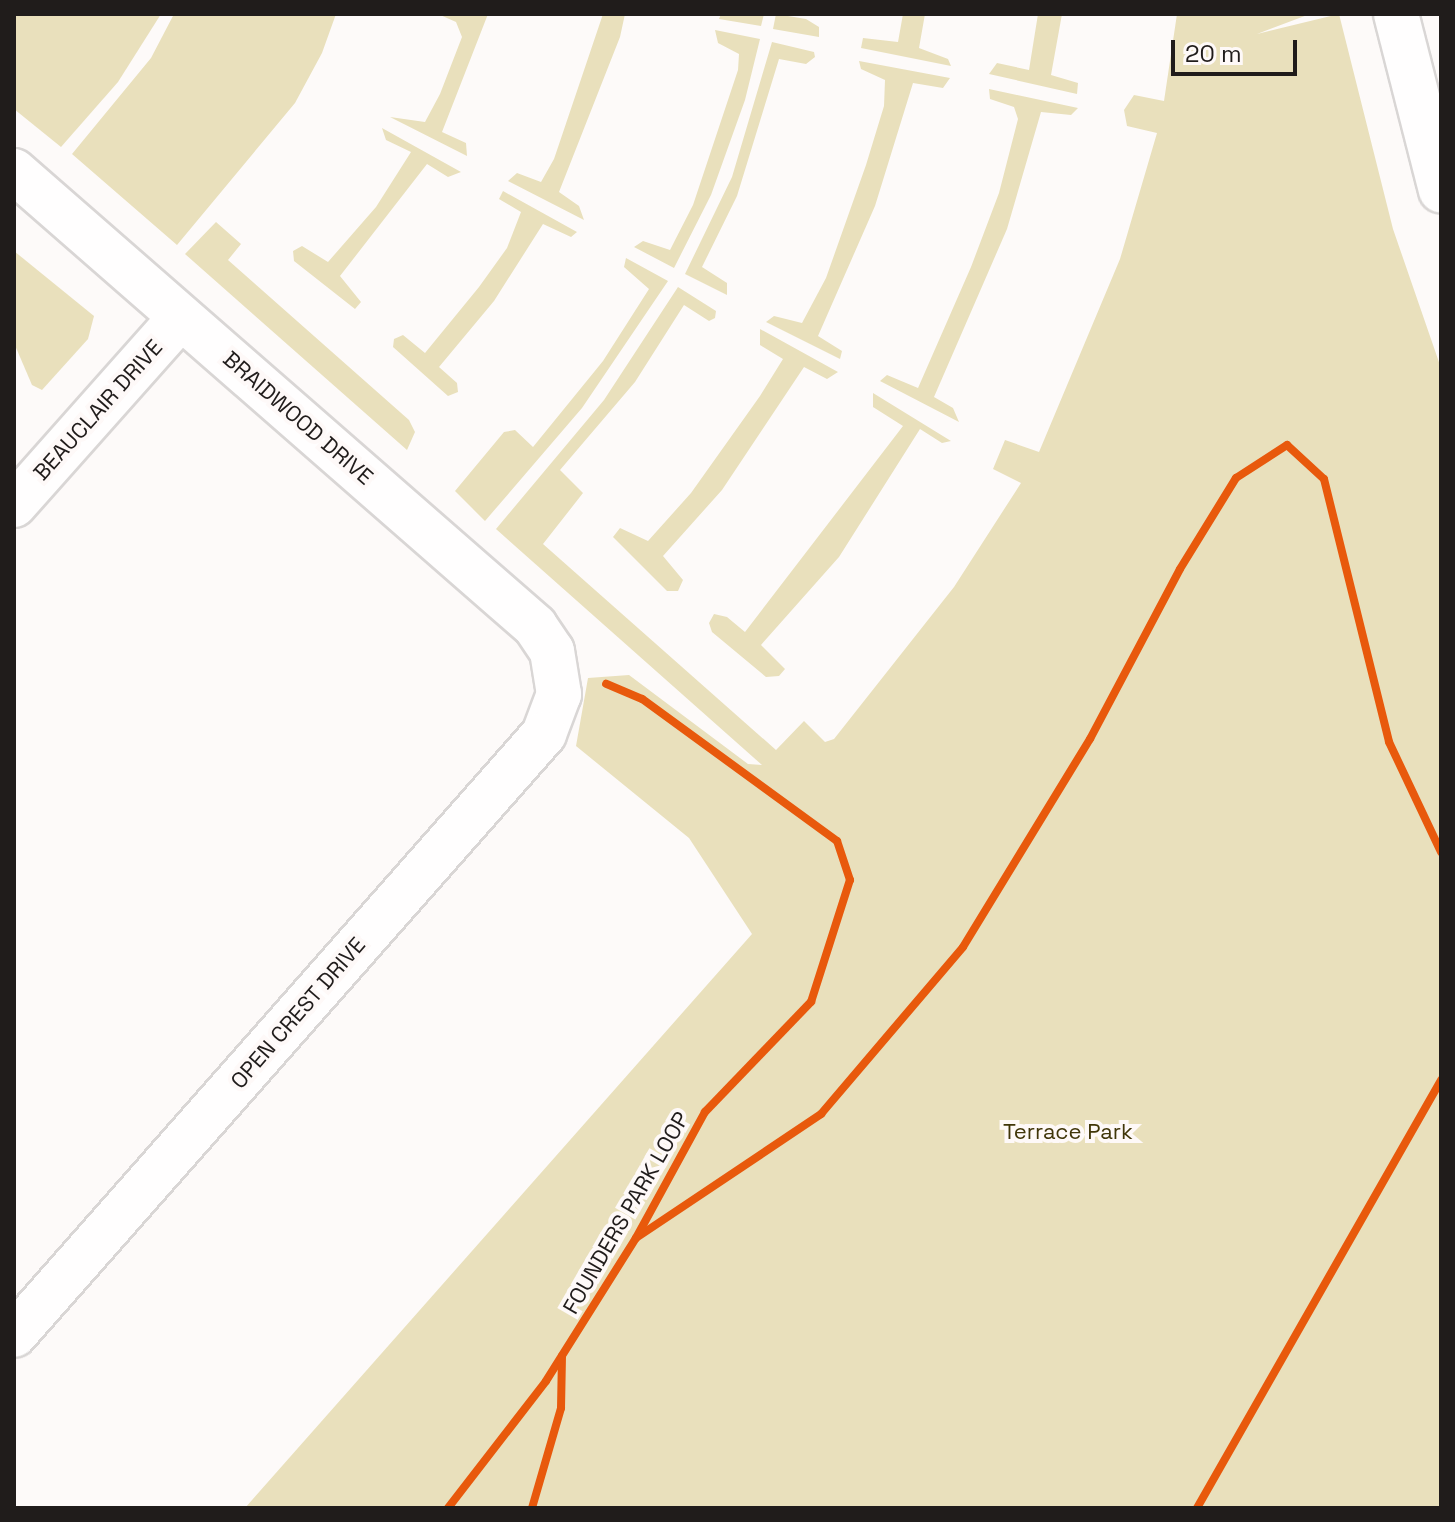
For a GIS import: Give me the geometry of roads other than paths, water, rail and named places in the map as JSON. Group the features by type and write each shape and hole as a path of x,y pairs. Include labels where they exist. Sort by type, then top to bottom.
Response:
{"street":[{"path":"1396,14 1441,190"},
{"name":"BRAIDWOOD DRIVE","path":"14,171 535,626 552,651 559,681"},
{"name":"BEAUCLAIR DRIVE","path":"14,505 181,317"},
{"name":"OPEN CREST DRIVE","path":"14,1335 544,734 557,709 559,681"}],"park label":[{"name":"Terrace Park","path":"1068,1132"}]}
